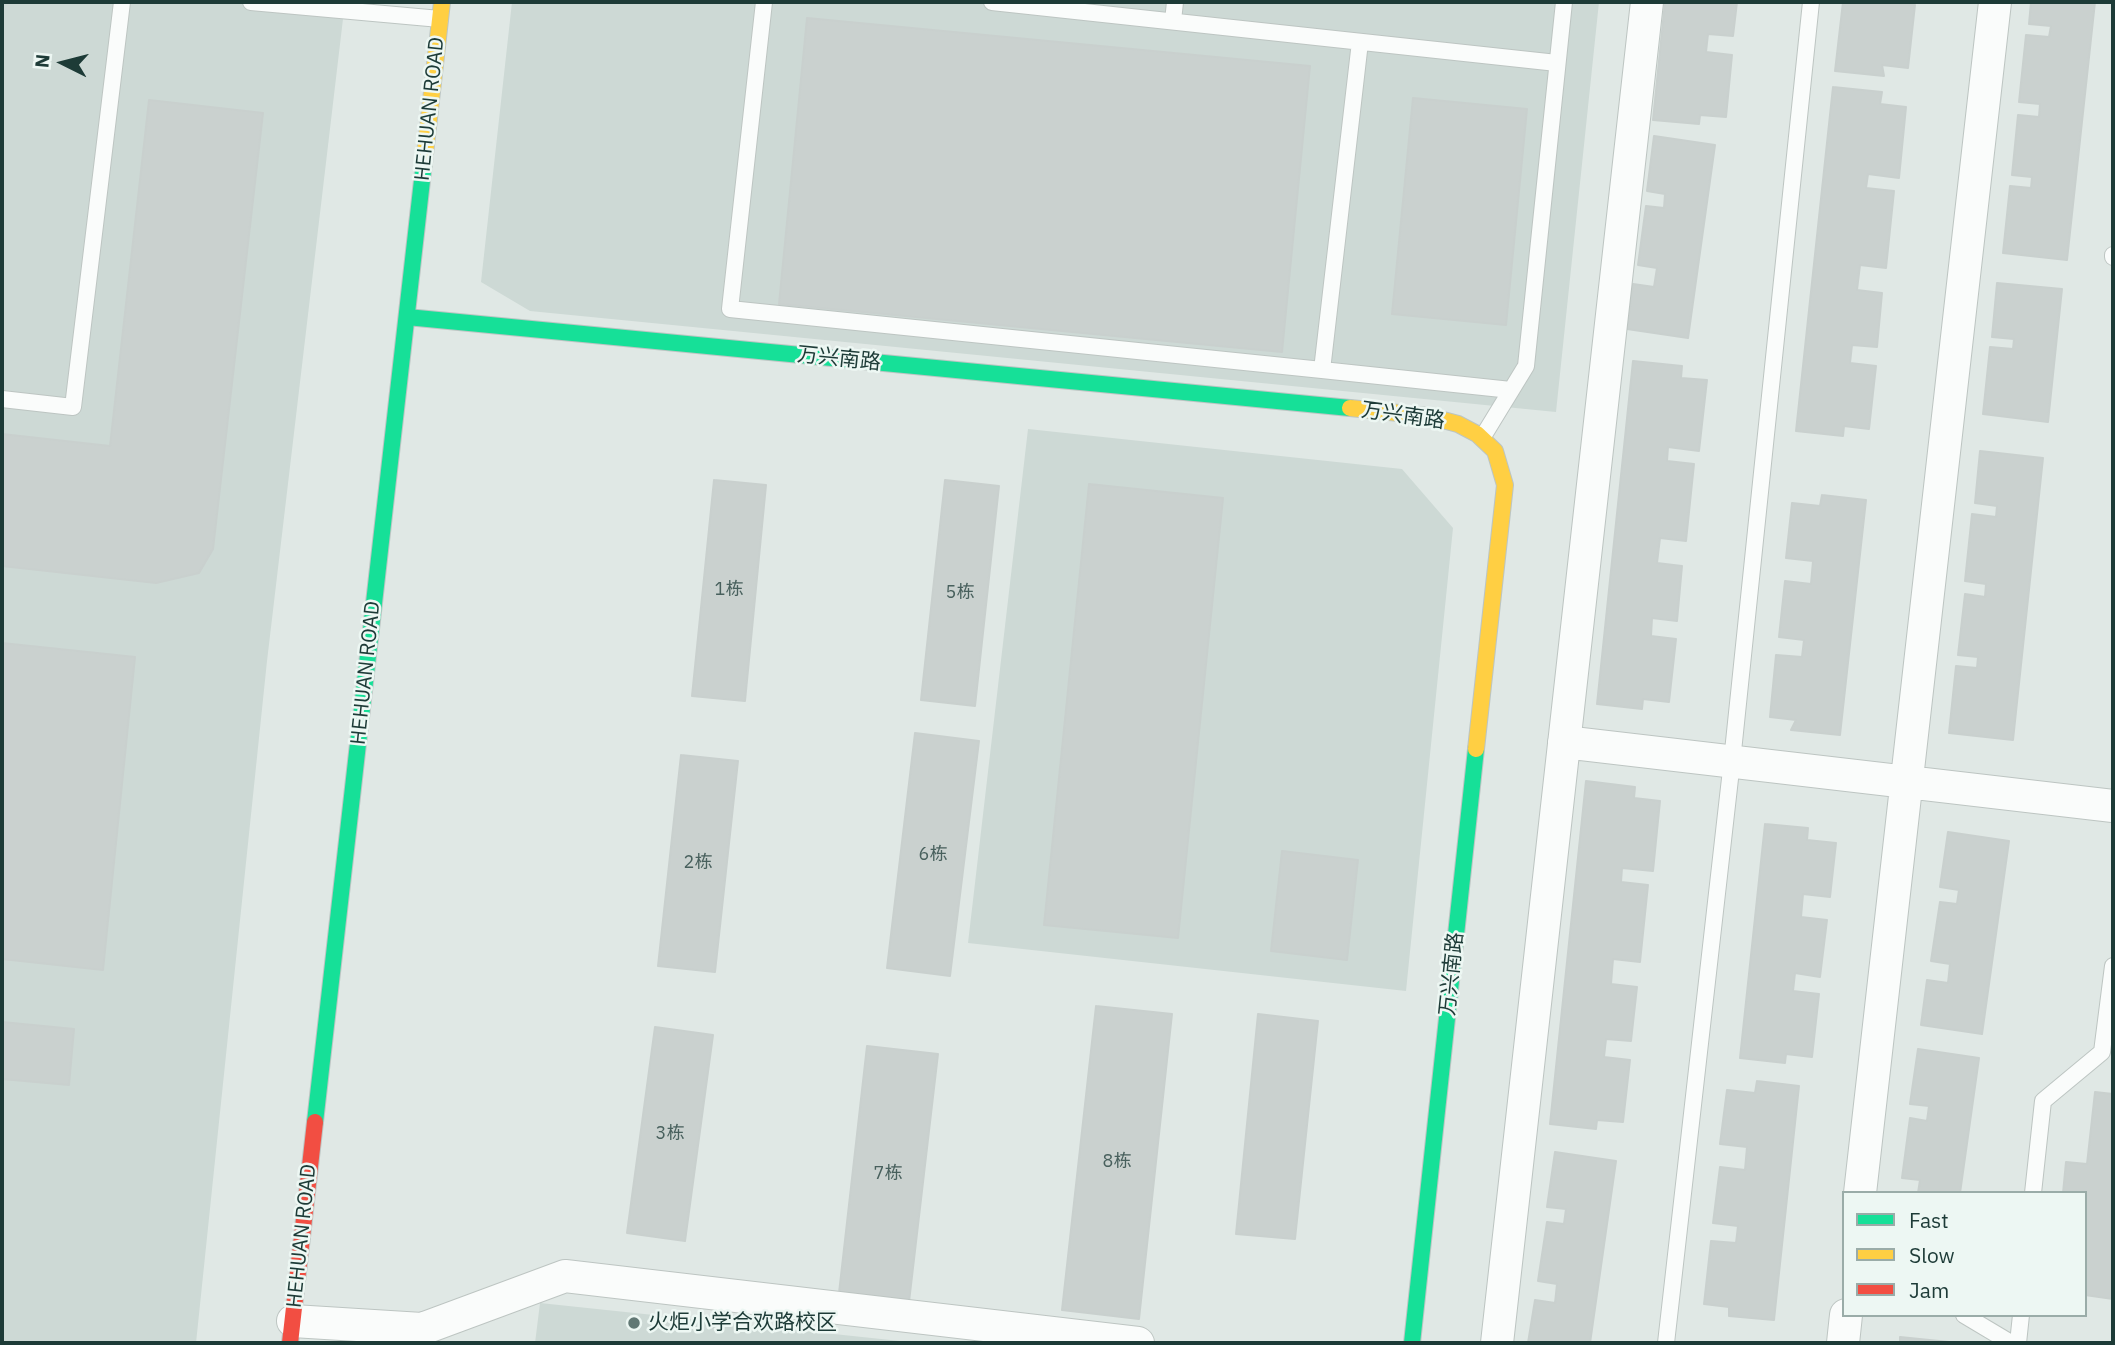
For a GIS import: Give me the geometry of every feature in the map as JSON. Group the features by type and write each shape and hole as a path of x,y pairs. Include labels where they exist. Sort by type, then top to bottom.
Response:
{"street":[{"name":"HEHUAN ROAD","path":"291,1332 442,2"},
{"path":"1497,1343 1647,2"},
{"path":"1860,1191 1995,2"},
{"name":"万兴南路","path":"407,317 1428,416 1458,424 1482,438 1495,451 1505,485 1412,1343"},
{"path":"1564,742 2113,806"},
{"path":"291,1332 422,1329 565,1276 1138,1343"},
{"path":"1843,1343 1846,1317"}],"lane":[{"path":"2,399 73,407 122,2"},
{"path":"251,2 440,19"},
{"path":"764,2 730,309 1511,390"},
{"path":"992,2 1557,63"},
{"path":"1173,21 1175,2"},
{"path":"1482,438 1526,366 1564,2"},
{"path":"1665,1343 1732,761 1811,2"},
{"path":"1322,370 1360,42"},
{"path":"2034,1191 2043,1101 2102,1052 2113,966"},
{"path":"1967,1317 2011,1343"},
{"path":"2018,1343 2021,1317"}],"shaded area":[{"path":"2,2 345,2 267,661 196,1343 2,1343"},
{"path":"512,2 1599,2 1556,412 530,311 481,282"},
{"path":"1028,429 1402,469 1453,528 1406,991 968,943"},
{"name":"火炬小学合欢路校区","path":"540,1303 919,1343 535,1343"}],"building":[{"path":"1665,2 1737,2 1733,36 1708,34 1706,52 1732,55 1726,117 1700,115 1699,124 1653,120"},
{"path":"1843,2 1915,5 1908,68 1882,65 1884,76 1835,71"},
{"path":"2031,2 2095,2 2067,260 2003,253 2010,186 2031,188 2032,177 2012,175 2018,115 2039,117 2040,104 2019,102 2026,35 2049,37 2051,26 2029,24"},
{"path":"807,18 1310,66 1282,352 779,304"},
{"path":"1833,87 1882,92 1880,104 1906,107 1899,178 1868,174 1866,188 1894,191 1886,268 1860,265 1857,290 1882,293 1877,347 1852,345 1850,363 1876,366 1869,429 1844,426 1843,436 1796,431"},
{"path":"1413,98 1527,109 1506,325 1392,314"},
{"path":"149,100 263,113 213,549 199,573 156,583 2,566 2,434 110,446"},
{"path":"1654,136 1715,145 1688,338 1627,329 1633,284 1654,287 1657,268 1638,265 1646,206 1664,208 1665,194 1647,191"},
{"path":"1997,283 2062,289 2048,422 1983,414 1990,347 2013,349 2014,339 1992,337"},
{"path":"1633,361 1682,366 1681,378 1707,380 1699,451 1668,447 1667,461 1694,464 1686,541 1660,538 1657,563 1682,566 1677,621 1652,618 1651,636 1676,639 1669,702 1643,699 1642,709 1597,704"},
{"path":"1980,451 2043,458 2013,740 1949,733 1956,666 1977,668 1978,657 1958,655 1965,594 1985,597 1986,584 1965,581 1972,514 1996,517 1997,506 1975,503"},
{"path":"714,480 766,485 745,701 692,696"},
{"path":"945,480 999,486 975,706 921,700"},
{"path":"1089,484 1223,498 1178,938 1044,925"},
{"path":"1822,495 1866,500 1840,735 1791,730 1796,720 1770,717 1776,655 1802,657 1804,640 1779,637 1785,581 1811,584 1813,561 1786,558 1792,503 1820,506"},
{"path":"2,643 135,657 103,970 2,959"},
{"path":"915,733 979,741 950,976 887,968"},
{"path":"681,755 738,761 715,972 658,966"},
{"path":"1586,781 1635,787 1634,798 1660,801 1653,871 1622,868 1621,882 1648,885 1640,962 1613,959 1611,984 1637,987 1631,1041 1606,1039 1604,1057 1630,1060 1623,1122 1597,1120 1596,1129 1550,1124"},
{"path":"1765,824 1808,828 1807,840 1836,843 1830,897 1803,894 1801,917 1827,920 1820,977 1795,973 1793,991 1819,994 1812,1057 1786,1054 1785,1063 1740,1058"},
{"path":"1948,832 2009,841 1982,1034 1921,1025 1927,980 1948,983 1950,964 1931,961 1940,902 1957,904 1959,890 1940,887"},
{"path":"1282,851 1358,860 1347,960 1271,951"},
{"path":"1096,1006 1172,1014 1139,1319 1062,1310"},
{"path":"1258,1014 1318,1021 1295,1239 1236,1234"},
{"path":"2,1022 74,1029 69,1085 2,1079"},
{"path":"655,1027 713,1035 685,1241 627,1233"},
{"path":"867,1046 938,1054 909,1302 839,1293"},
{"path":"1918,1049 1979,1058 1960,1191 1918,1191 1920,1180 1902,1178 1910,1118 1927,1121 1929,1106 1910,1104"},
{"path":"1757,1081 1799,1086 1774,1320 1729,1316 1729,1307 1704,1304 1711,1241 1736,1243 1738,1226 1713,1223 1720,1167 1745,1170 1747,1147 1720,1144 1727,1090 1755,1093"},
{"path":"2095,1092 2113,1094 2113,1299 2087,1295 2087,1191 2063,1191 2066,1162 2087,1164"},
{"path":"1555,1152 1616,1161 1590,1343 1528,1343 1535,1300 1555,1303 1557,1284 1538,1281 1547,1222 1564,1224 1566,1209 1547,1207"},
{"path":"1900,1337 1949,1342 1949,1343 1900,1343"}],"traffic: fast":[{"path":"315,1122 424,163"},
{"path":"407,317 1350,408"},
{"path":"1412,1343 1476,749"}],"traffic: slow":[{"path":"424,163 442,2"},
{"path":"1350,408 1428,416 1458,424 1477,434 1495,451 1505,485 1476,749"}],"traffic: jam":[{"path":"290,1343 315,1122"}],"place":[{"name":"火炬小学合欢路校区","path":"634,1323"}]}
